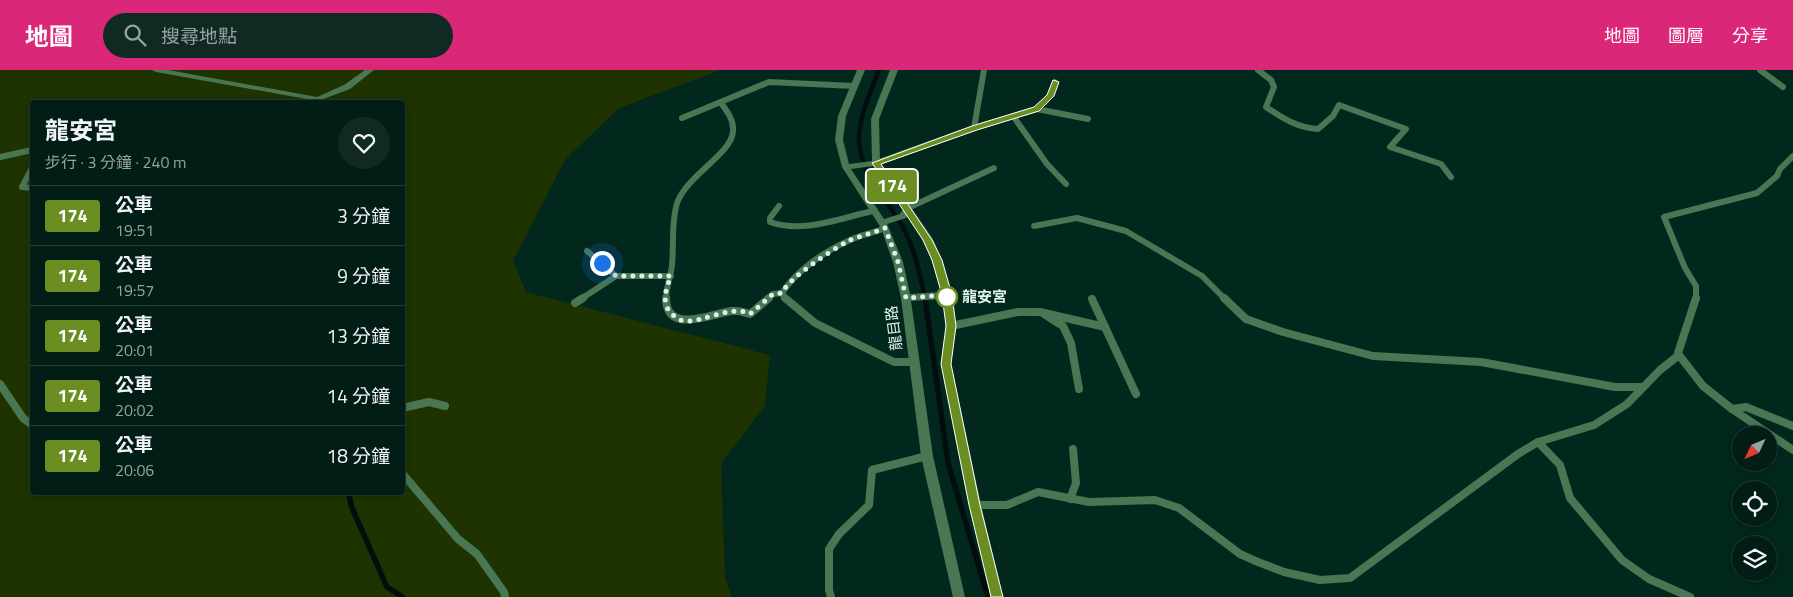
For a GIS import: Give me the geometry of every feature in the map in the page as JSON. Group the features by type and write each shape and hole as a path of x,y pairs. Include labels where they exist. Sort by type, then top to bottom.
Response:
{"street":[{"path":"156,70 318,99 347,87 370,70"},
{"name":"龍目路","path":"861,70 842,116 839,140 873,211 884,224 909,299 913,362 928,456 959,597"},
{"path":"894,70 875,119 873,164 905,212 928,240 937,260 943,296 951,326 946,364 975,505 997,597"},
{"path":"850,166 873,164"},
{"path":"884,224 905,212"},
{"path":"909,299 943,296"}],"lane":[{"path":"974,128 984,70"},
{"path":"1258,70 1271,80 1274,87 1266,107 1277,115 1300,127 1318,129 1333,116 1339,105 1406,129 1390,147 1441,164 1451,177"},
{"path":"1760,70 1784,87"},
{"path":"682,118 769,82 854,86"},
{"path":"1037,109 1050,96 1055,82"},
{"path":"721,103 734,125 734,133 727,146 690,181 681,193 676,209 672,237 671,276 665,302 668,311 684,322 721,313 744,311 750,314 773,294 782,293"},
{"path":"873,164 974,128 1037,109 1088,119"},
{"path":"1013,116 1047,164 1066,184"},
{"path":"0,157 30,150"},
{"path":"975,505 1008,505 1038,492 1089,502 1155,500 1179,508 1240,554 1267,566 1320,580 1350,578 1518,454 1538,442 1594,425 1627,404 1660,370 1679,354 1696,298 1696,286 1685,268 1664,217 1757,193 1776,176 1793,156"},
{"path":"905,212 994,168"},
{"path":"30,171 22,187 30,188"},
{"path":"779,206 770,218 770,222 779,226 803,226 873,211"},
{"path":"1034,226 1077,218 1126,232 1202,276 1246,319 1283,332 1372,356 1481,362 1615,387 1643,387"},
{"path":"782,293 784,288 794,279 836,248 884,224"},
{"path":"587,251 616,276"},
{"path":"574,303 616,276 671,276"},
{"path":"782,293 786,300 814,323 894,362 913,362"},
{"path":"1092,300 1136,394"},
{"path":"951,326 1018,312 1040,312 1105,327"},
{"path":"1040,312 1063,326 1070,343 1079,389"},
{"path":"1679,354 1703,386 1732,409 1793,450"},
{"path":"0,384 22,418 30,424"},
{"path":"405,407 422,402 434,402 445,406"},
{"path":"1732,409 1746,407 1793,426"},
{"path":"1538,442 1560,465 1570,498 1622,560 1649,579 1690,597"},
{"path":"1070,499 1076,483 1073,449"},
{"path":"831,597 829,590 829,549 839,534 862,514 868,505 872,470 928,456"},
{"path":"405,476 458,539 477,554 504,592 505,597"}],"green space":[{"path":"0,70 721,70 619,108 565,160 513,261 526,292 770,355 765,406 721,463 725,578 732,597 0,597"}],"waterway":[{"path":"879,70 861,121 860,152 869,175 907,235 925,299"},
{"path":"925,298 948,463 988,597"},
{"path":"349,495 352,508 387,587 403,597"}],"bus line":[{"name":"174","path":"997,597 975,505 946,364 951,326 947,295 937,260 928,240 876,163 974,128 1037,109 1050,96 1055,82"}],"place":[{"name":"龍安宮","path":"947,297"}],"route":[{"path":"602,263 616,276 671,276 665,302 668,311 684,322 721,313 744,311 750,314 773,294 782,293 784,288 794,279 836,248 850,240 885,228 898,262 906,298 913,299 947,295 947,297"}]}
